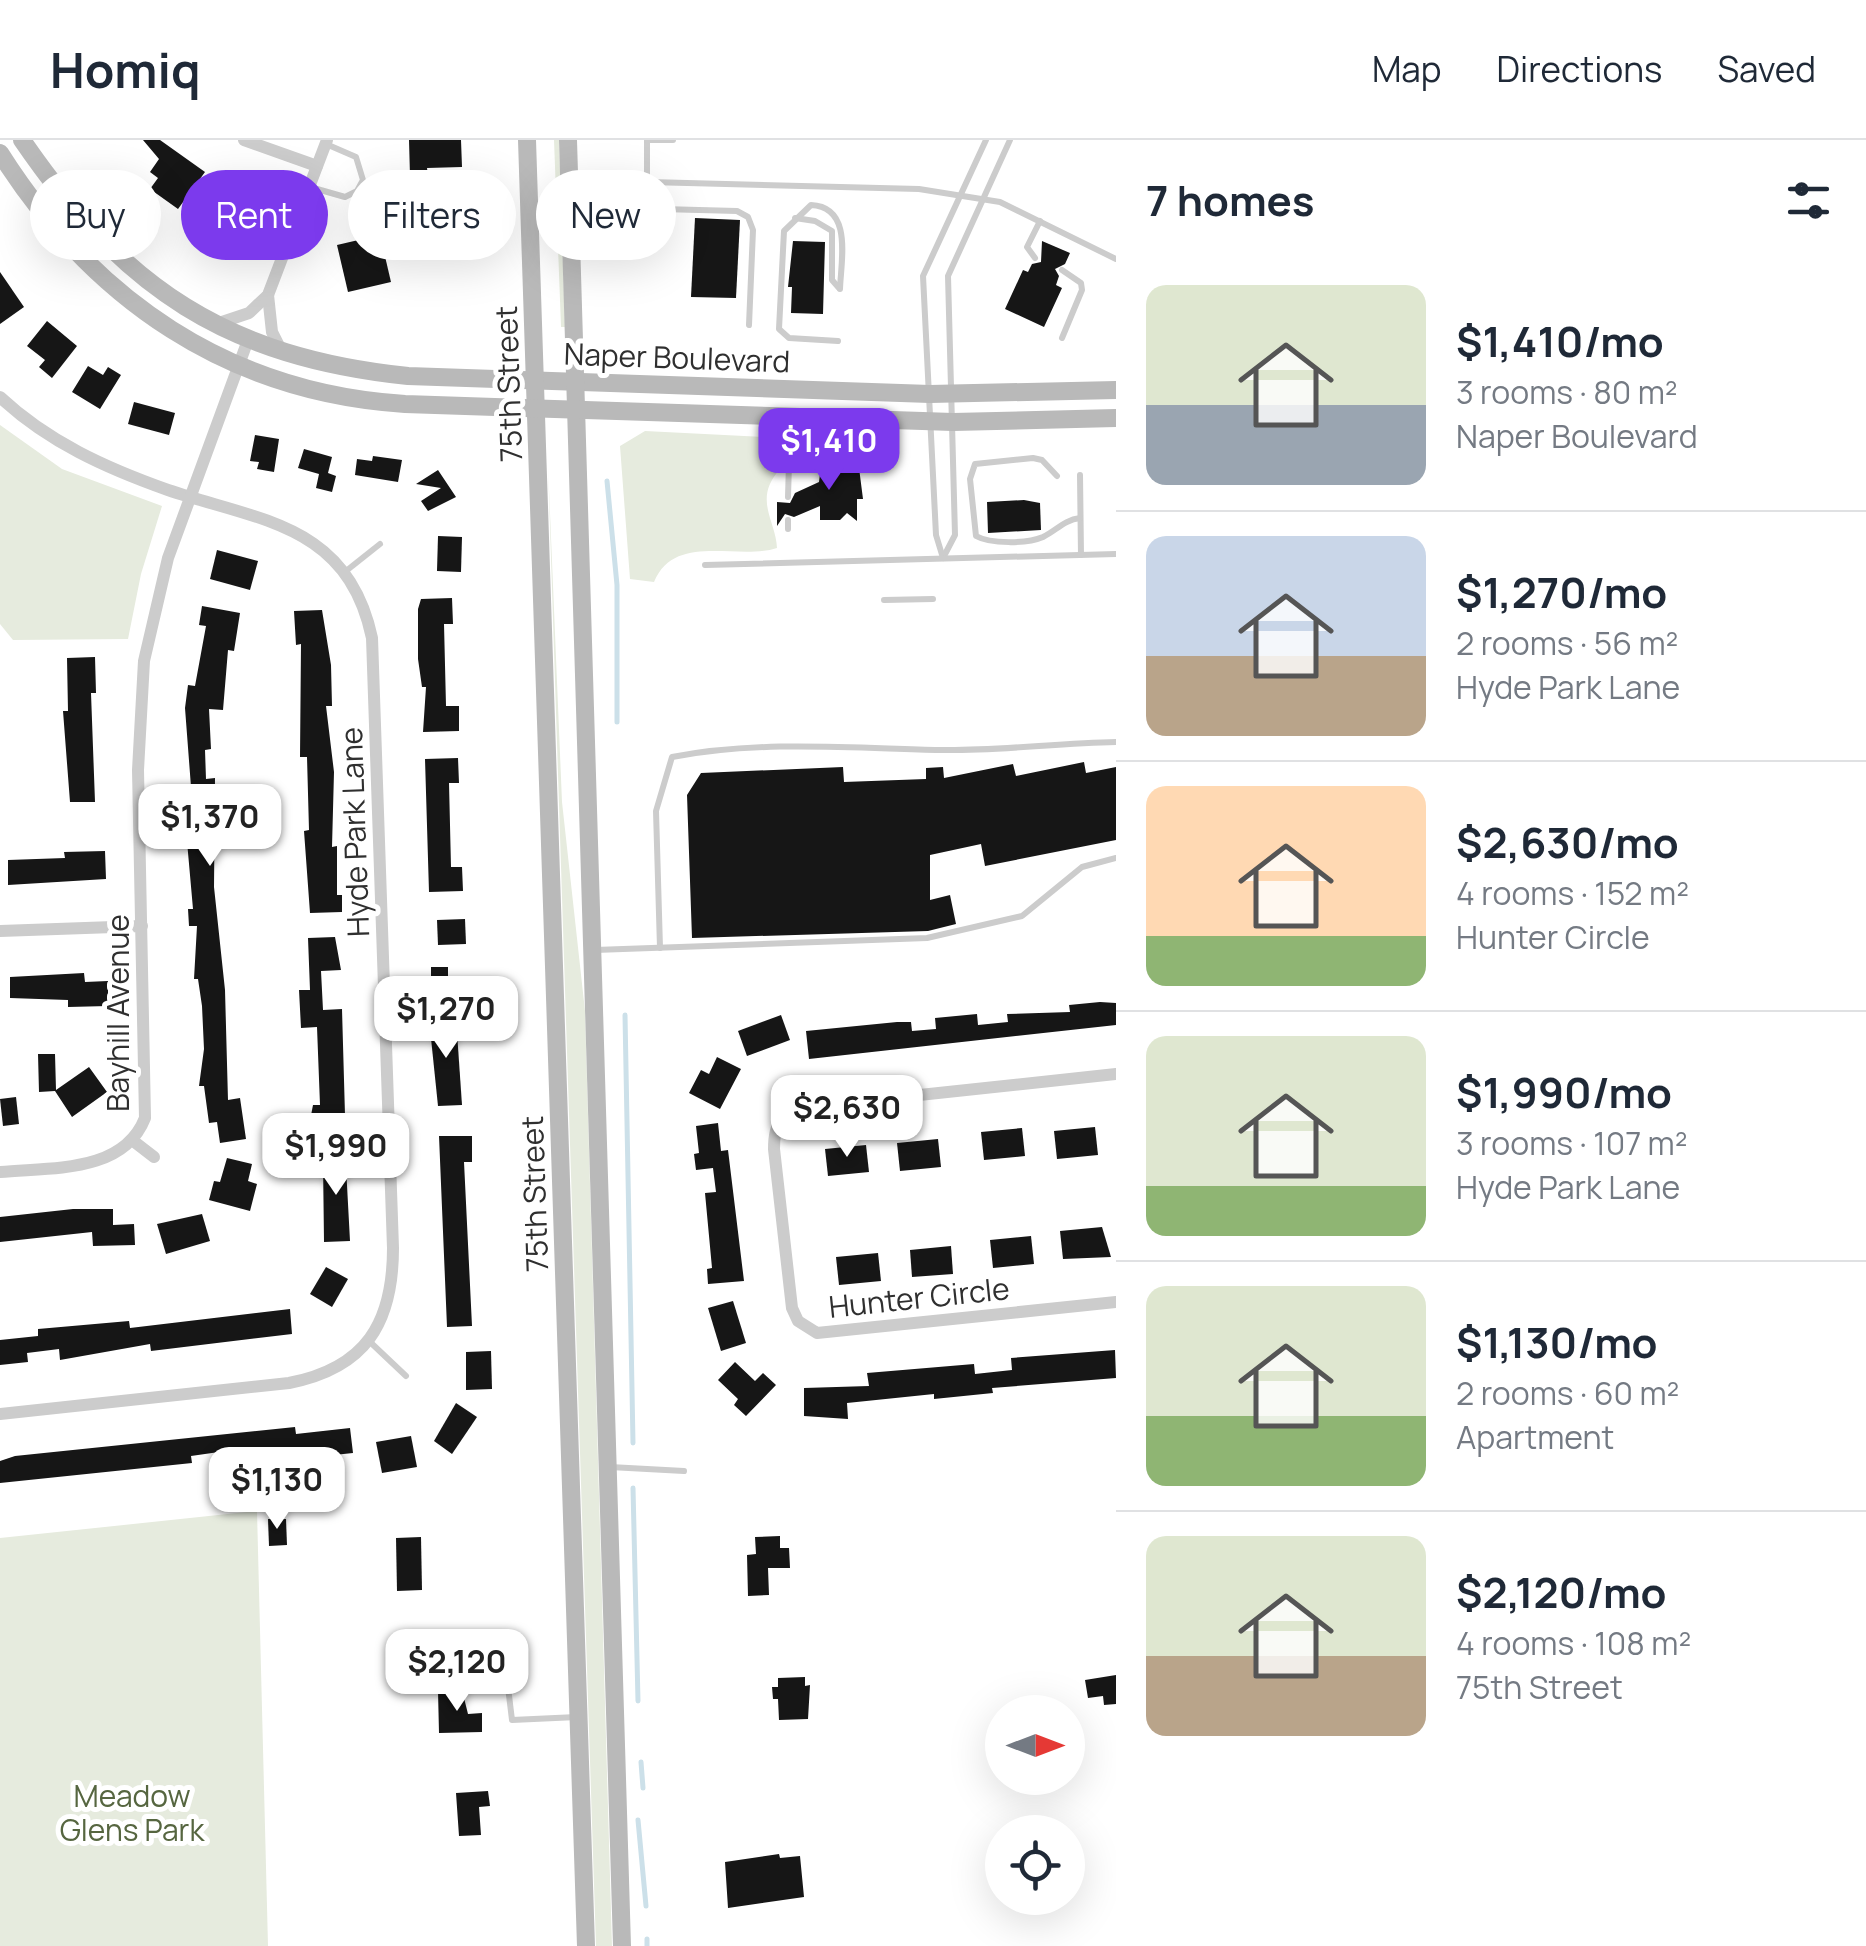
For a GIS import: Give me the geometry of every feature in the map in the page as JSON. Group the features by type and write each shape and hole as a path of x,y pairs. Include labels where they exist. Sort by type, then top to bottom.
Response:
{"main road":[{"name":"Naper Boulevard","path":"22,140 64,198 123,263 214,324 283,353 329,366 394,374 930,394 1116,390"},
{"name":"75th Street","path":"527,140 586,1946"},
{"path":"568,140 569,170"},
{"name":"Naper Boulevard","path":"0,153 78,258 122,297 164,327 240,365 306,388 380,402 576,410 930,422 1116,418"},
{"path":"571,260 622,1946"}],"street":[{"path":"244,140 317,166"},
{"path":"315,170 326,142"},
{"path":"214,324 248,314 268,295 281,260"},
{"path":"268,295 272,332 283,353"},
{"name":"Bayhill Avenue","path":"0,1172 88,1163 117,1154 132,1140 147,1108 138,770 142,673 158,588 188,496 248,340"},
{"name":"Hyde Park Lane","path":"0,397 70,449 188,496 280,523 309,538 345,572 372,638 392,1228 389,1295 369,1341 328,1373 290,1383 0,1414"},
{"path":"0,931 142,926"},
{"name":"Hunter Circle","path":"1116,1074 807,1107 786,1113 776,1124 774,1149 792,1308 806,1328 817,1333 1116,1302"},
{"path":"132,1140 154,1157"}],"lane":[{"path":"648,170 647,140 674,140"},
{"path":"943,558 936,535 923,276 986,140"},
{"path":"943,558 955,535 948,276 1010,140"},
{"path":"326,142 356,158 363,180 357,191 345,197 328,192"},
{"path":"676,182 919,189 1000,202 1116,259"},
{"path":"795,218 815,221 832,231 832,280 840,289 842,235 837,219 828,208 811,204 795,218 784,231 780,329 790,338 838,341"},
{"path":"676,210 737,212 748,216 753,230 749,326"},
{"path":"1035,258 1027,247 1040,220"},
{"path":"1062,270 1081,283 1082,290 1062,338"},
{"path":"788,496 790,463 799,452 885,452"},
{"path":"1057,476 1042,460 1033,458 975,464 970,478 976,536 985,541 1032,540 1068,519 1080,518"},
{"path":"1080,475 1081,555"},
{"path":"345,572 380,544"},
{"path":"704,565 1116,554"},
{"path":"884,600 933,599"},
{"path":"660,948 656,812 672,757 706,750 886,745 939,750 1116,742"},
{"path":"594,950 936,936 1022,916 1082,867 1116,858"},
{"path":"369,1341 406,1376"},
{"path":"608,1467 684,1471"},
{"path":"504,1654 512,1720 578,1717"}],"green space":[{"path":"554,140 559,140 560,170 555,170"},
{"path":"558,260 563,260 565,327 561,327"},
{"path":"0,425 62,469 162,506 141,574 128,639 13,640 0,624"},
{"path":"645,431 786,438 768,446 768,466 781,468 772,479 767,500 777,548 692,553 676,557 654,582 630,579 620,446"},
{"path":"548,465 562,802 585,1011 612,1946 596,1946"},
{"name":"Meadow Glens Park","path":"257,1511 268,1946 0,1946 0,1538"}],"building":[{"path":"143,140 160,140 202,170 181,170 178,209 161,197 161,170 151,170 159,159"},
{"path":"409,140 461,140 462,167 410,170"},
{"path":"695,218 740,220 736,298 691,297"},
{"path":"793,241 825,242 823,314 791,313 792,287 788,287"},
{"path":"1042,241 1070,253 1065,264 1055,269 1059,276 1056,285 1062,288 1044,327 1005,309 1023,270 1028,272 1032,264 1041,262"},
{"path":"348,242 348,260 386,260 391,282 348,292 337,245"},
{"path":"0,272 24,307 0,324"},
{"path":"47,321 77,346 52,378 39,367 45,360 27,346"},
{"path":"88,366 103,375 108,367 121,375 100,409 72,392"},
{"path":"134,402 175,413 169,435 128,424"},
{"path":"255,435 279,439 274,472 257,469 259,462 250,461"},
{"path":"304,449 332,457 328,473 336,476 332,492 316,488 319,474 298,468"},
{"path":"373,456 402,460 398,482 355,475 357,459 372,461"},
{"path":"822,458 858,460 863,499 857,499 857,521 847,513 840,520 820,520 820,506 794,517 785,514 777,526 777,502 790,503 795,493 819,482"},
{"path":"438,470 456,497 428,511 421,501 441,488 416,484"},
{"path":"987,502 1040,503 1041,530 988,533"},
{"path":"438,536 462,537 461,572 437,571"},
{"path":"217,550 258,561 250,590 210,579"},
{"path":"452,598 453,624 444,624 446,706 459,706 459,731 423,732 426,687 422,687 418,659 418,609 421,599"},
{"path":"202,606 240,613 234,651 228,650 223,710 209,709 211,749 205,750 206,779 215,778 214,887 225,990 228,1100 240,1098 246,1139 220,1143 217,1122 209,1123 204,1086 199,1086 204,1049 202,1006 198,979 194,979 197,926 189,926 188,909 193,909 187,800 192,800 185,708 188,685 195,686 206,626 199,625"},
{"path":"322,610 331,665 332,706 326,706 334,772 332,847 337,846 337,895 342,895 342,912 310,913 304,831 309,830 307,757 300,757 301,644 296,645 294,611"},
{"path":"95,657 96,693 91,693 95,802 70,802 63,711 68,711 67,658"},
{"path":"458,758 459,783 449,783 451,867 462,867 463,891 429,892 425,759"},
{"path":"1084,762 1086,773 1116,767 1116,840 985,866 981,844 930,855 930,900 950,895 956,924 928,931 692,938 687,795 701,773 843,767 844,782 926,779 926,768 943,767 944,778 1013,764 1016,776"},
{"path":"105,851 106,879 8,885 8,860 65,858 64,852"},
{"path":"465,919 466,944 438,945 437,920"},
{"path":"335,937 341,970 321,971 323,1010 342,1009 345,1115 331,1115 331,1136 307,1136 313,1105 320,1105 317,1027 301,1028 299,990 310,990 308,938"},
{"path":"431,967 448,967 448,977 465,977 466,1006 445,1007 444,984 431,985"},
{"path":"84,973 85,982 108,981 108,1006 68,1007 68,1000 10,998 10,977"},
{"path":"1116,1003 1116,1025 809,1059 806,1031 897,1022 911,1022 912,1031 936,1029 935,1018 977,1014 978,1025 1008,1022 1007,1014 1070,1012 1069,1005"},
{"path":"781,1015 790,1040 747,1056 738,1031"},
{"path":"456,1018 462,1105 438,1106 429,1019"},
{"path":"38,1054 55,1054 56,1090 89,1067 107,1092 72,1117 55,1091 39,1092"},
{"path":"717,1057 741,1069 720,1109 689,1093 701,1070 709,1074"},
{"path":"16,1097 19,1124 3,1126 0,1099"},
{"path":"718,1123 721,1151 728,1150 744,1281 708,1284 707,1269 712,1268 705,1193 716,1192 713,1168 696,1170 694,1154 699,1153 696,1126"},
{"path":"1095,1127 1098,1155 1057,1159 1054,1131"},
{"path":"1022,1128 1025,1156 984,1160 981,1132"},
{"path":"439,1136 472,1136 472,1162 464,1162 472,1326 447,1327"},
{"path":"938,1139 941,1167 900,1171 897,1143"},
{"path":"866,1145 869,1172 828,1176 825,1149"},
{"path":"329,1148 345,1148 350,1241 324,1242 323,1161 330,1161"},
{"path":"227,1158 252,1164 248,1181 257,1184 250,1211 209,1200 214,1181 220,1182"},
{"path":"113,1209 113,1225 134,1224 135,1245 93,1246 92,1232 0,1242 0,1217"},
{"path":"202,1214 210,1241 166,1254 157,1224"},
{"path":"1102,1227 1111,1257 1063,1259 1060,1231"},
{"path":"1031,1236 1034,1264 993,1268 990,1240"},
{"path":"951,1246 953,1274 912,1277 910,1250"},
{"path":"878,1253 881,1281 839,1285 836,1257"},
{"path":"326,1267 348,1279 332,1307 310,1294"},
{"path":"733,1301 746,1343 721,1351 708,1308"},
{"path":"290,1309 292,1334 151,1351 150,1344 60,1360 59,1349 27,1353 28,1362 0,1365 0,1340 38,1336 38,1329 129,1321 130,1328"},
{"path":"1115,1350 1116,1378 992,1388 993,1393 934,1399 934,1394 847,1403 848,1419 804,1416 804,1388 869,1386 867,1373 974,1364 975,1374 1012,1370 1011,1358"},
{"path":"491,1351 492,1389 466,1390 466,1352"},
{"path":"735,1362 755,1381 763,1373 776,1385 746,1416 734,1405 738,1399 718,1380"},
{"path":"456,1403 477,1417 452,1454 434,1441"},
{"path":"295,1427 296,1434 350,1428 353,1453 315,1457 314,1450 220,1462 219,1452 191,1456 192,1463 0,1483 0,1461 15,1456"},
{"path":"411,1436 417,1467 382,1473 376,1442"},
{"path":"268,1519 286,1519 287,1545 269,1546"},
{"path":"780,1536 780,1548 789,1548 790,1568 768,1568 769,1595 748,1596 747,1555 756,1554 755,1537"},
{"path":"421,1537 422,1590 397,1591 396,1538"},
{"path":"1116,1675 1116,1704 1104,1705 1103,1696 1088,1698 1085,1680"},
{"path":"805,1677 805,1686 810,1685 808,1719 779,1720 778,1699 773,1699 772,1687 778,1687 778,1678"},
{"path":"462,1690 468,1714 482,1713 482,1732 439,1733 438,1691"},
{"path":"488,1791 490,1806 479,1807 481,1835 459,1836 456,1793"},
{"path":"779,1854 780,1858 800,1856 804,1897 728,1908 725,1862"}],"waterway":[{"path":"607,481 617,585 617,722"},
{"path":"625,1015 633,1443"},
{"path":"633,1488 638,1701"},
{"path":"641,1762 643,1788"},
{"path":"638,1820 646,1906"},
{"path":"647,1939 647,1946"}]}
